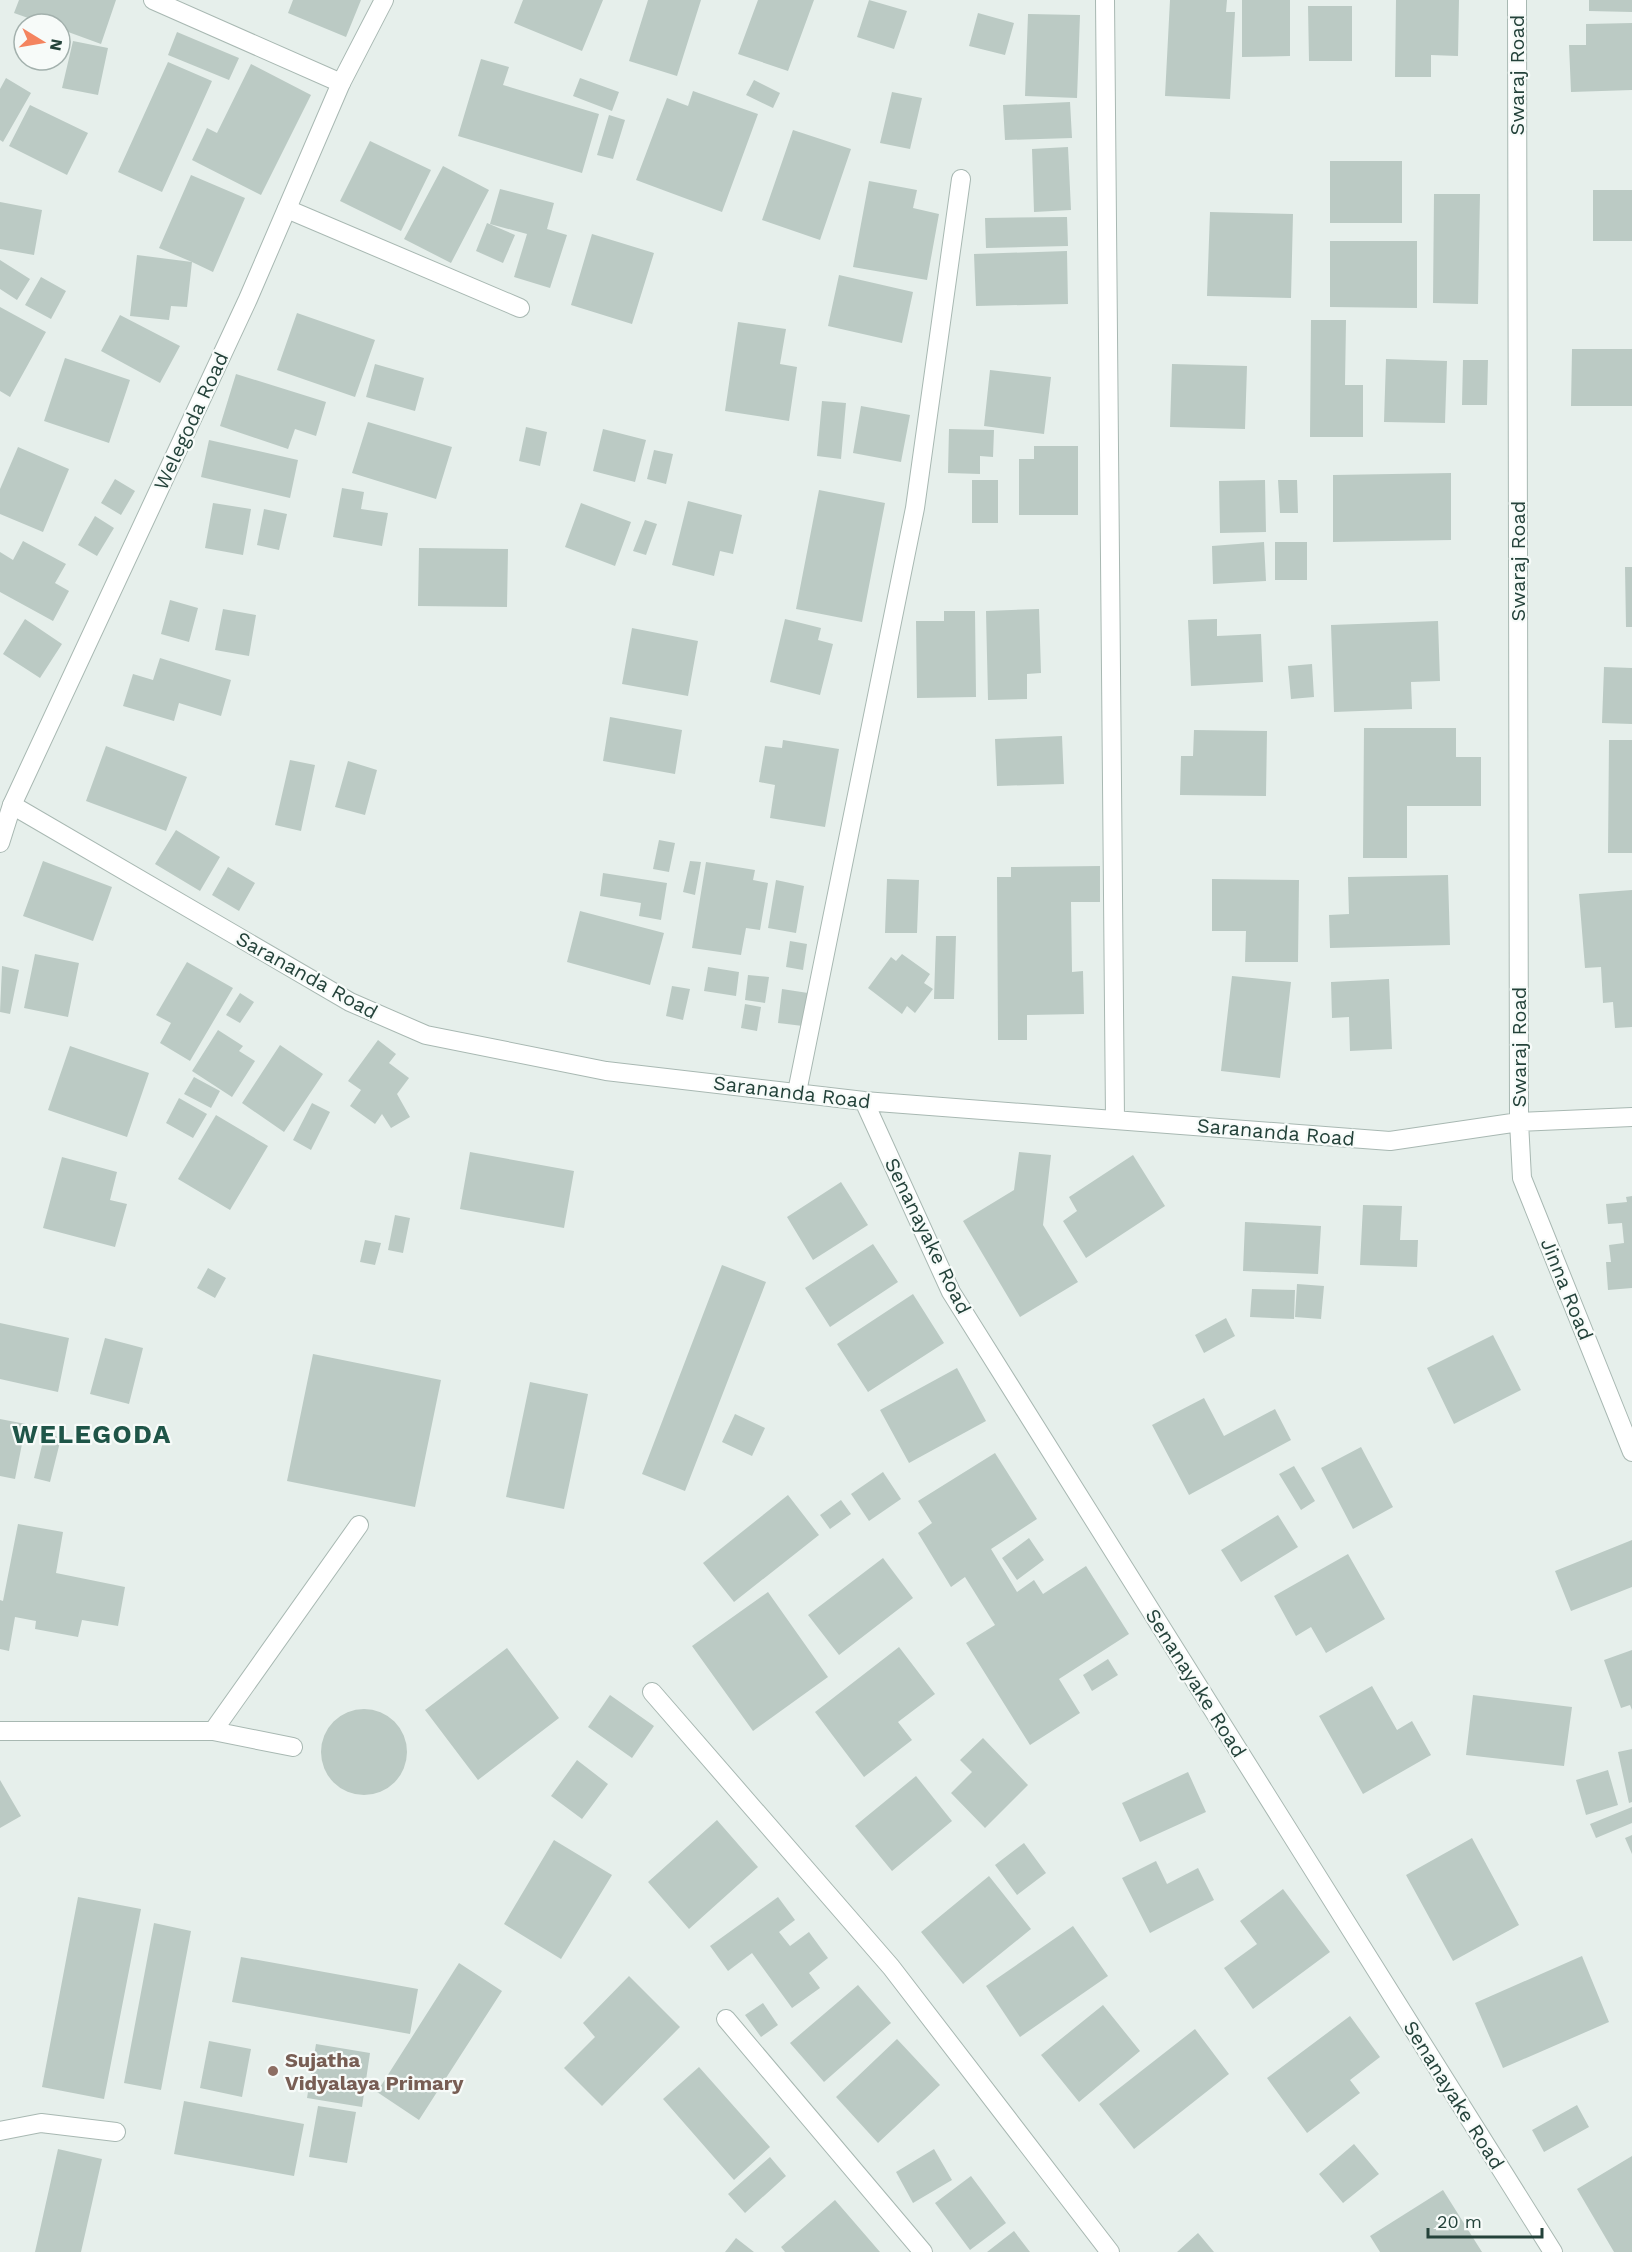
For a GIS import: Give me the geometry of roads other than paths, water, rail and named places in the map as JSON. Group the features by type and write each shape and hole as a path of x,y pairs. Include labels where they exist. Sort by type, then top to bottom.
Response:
{"street":[{"path":"153,0 341,82"},
{"name":"Welegoda Road","path":"0,843 12,805 287,209 341,82 384,0"},
{"path":"1105,0 1114,1119"},
{"name":"Swaraj Road","path":"1516,0 1519,1122"},
{"path":"798,1092 915,508 961,179"},
{"path":"287,209 520,308"},
{"name":"Sarananda Road","path":"12,805 350,1002 426,1035 606,1071 864,1101 1390,1141 1519,1122 1632,1117"},
{"name":"Senanayake Road","path":"864,1101 951,1292 1553,2252"},
{"name":"Jinna Road","path":"1519,1122 1522,1178 1632,1452"},
{"path":"213,1731 358,1524"},
{"path":"651,1692 891,1967 1110,2252"},
{"path":"0,1731 213,1731 293,1748"},
{"path":"726,2019 923,2252"},
{"path":"0,2131 41,2123 116,2132"}],"place":[{"name":"Sujatha Vidyalaya Primary","path":"273,2071"}],"district":[{"name":"WELEGODA","path":"92,1434"}]}
